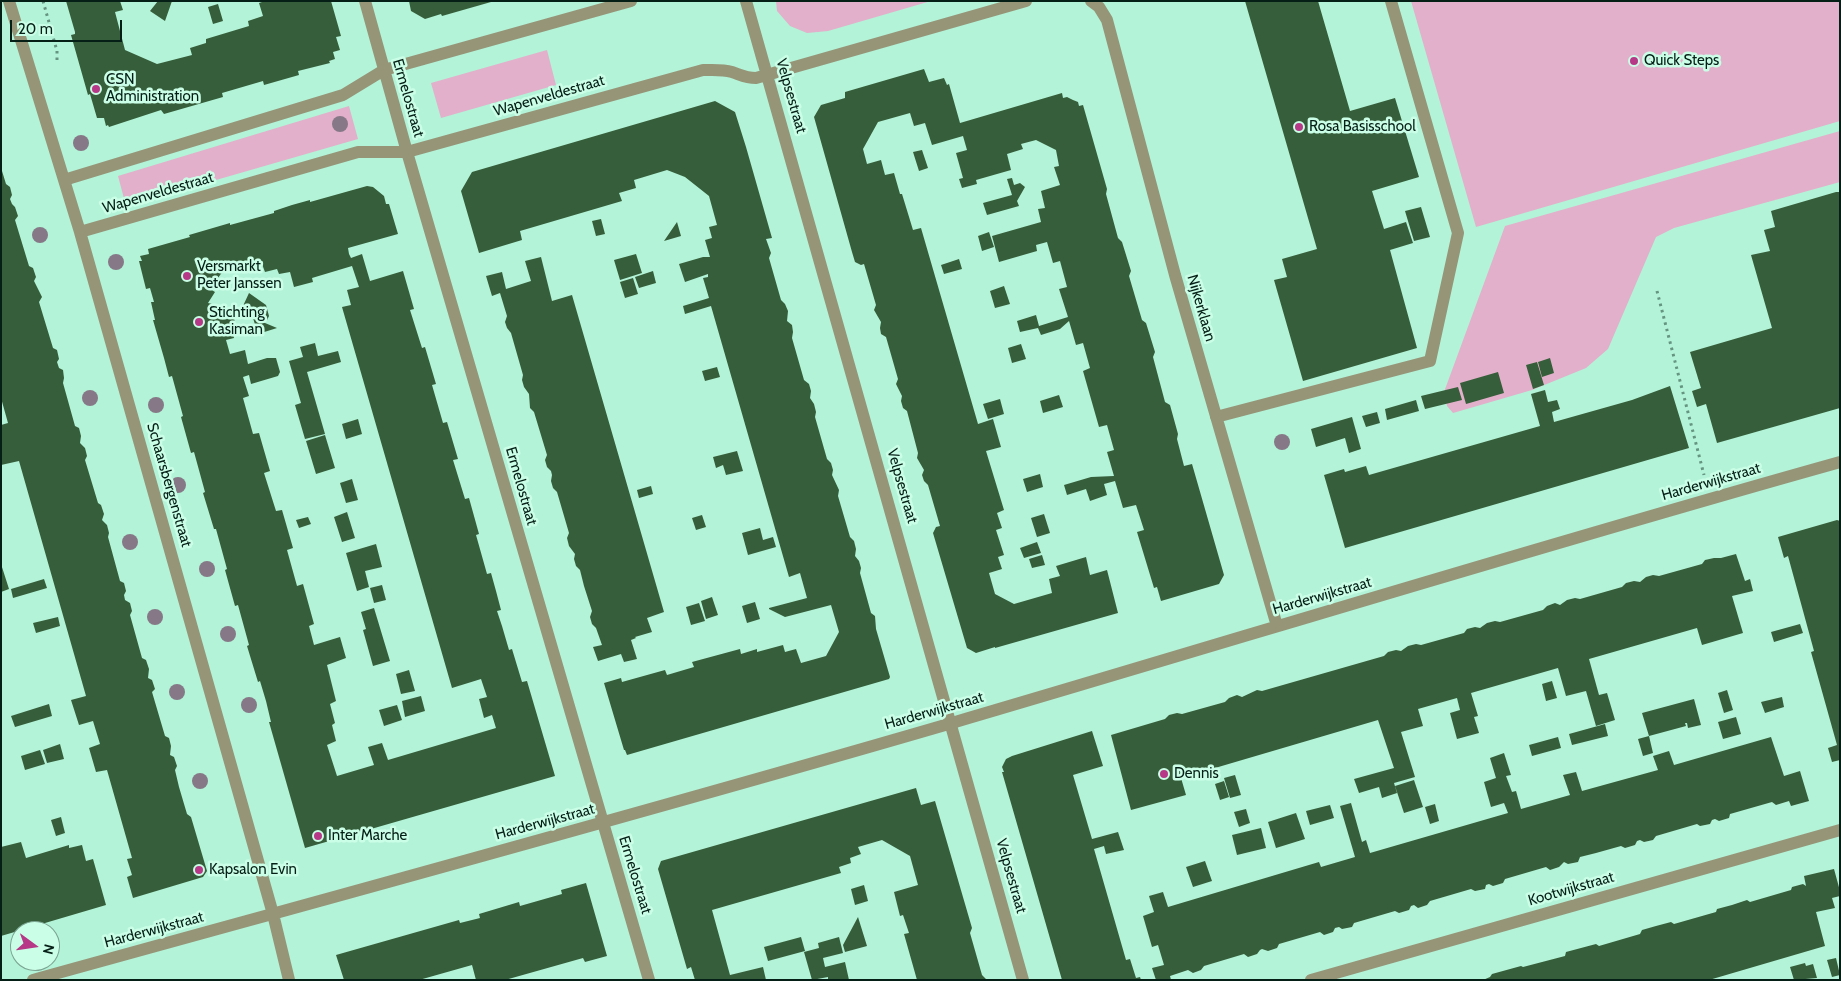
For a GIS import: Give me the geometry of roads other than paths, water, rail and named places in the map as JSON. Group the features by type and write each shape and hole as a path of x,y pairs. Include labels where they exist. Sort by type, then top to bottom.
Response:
{"street":[{"name":"Schaarsbergenstraat","path":"9,1 80,232 273,914 289,980"},
{"name":"Ermelostraat","path":"364,1 649,980"},
{"path":"64,180 343,95 384,70 631,1"},
{"name":"Velpsestraat","path":"746,1 952,723 1023,980"},
{"name":"Wapenveldestraat","path":"80,232 358,152 407,152 703,70 715,69 746,78 768,75 1026,1"},
{"name":"Nijkerklaan","path":"1091,1 1099,7 1107,20 1175,275 1278,626"},
{"path":"1216,417 1430,361 1458,233 1391,1"},
{"name":"Harderwijkstraat","path":"34,980 603,823 952,723 1710,498 1840,462"},
{"name":"Kootwijkstraat","path":"1311,980 1840,830"}],"place":[{"name":"Quick Steps","path":"1634,61"},
{"name":"CSN Administration","path":"96,89"},
{"name":"Rosa Basisschool","path":"1299,127"},
{"name":"Versmarkt Peter Janssen","path":"187,276"},
{"name":"Stichting Kasiman","path":"199,322"},
{"name":"Dennis","path":"1164,774"},
{"name":"Inter Marche","path":"318,836"},
{"name":"Kapsalon Evin","path":"199,870"}]}
